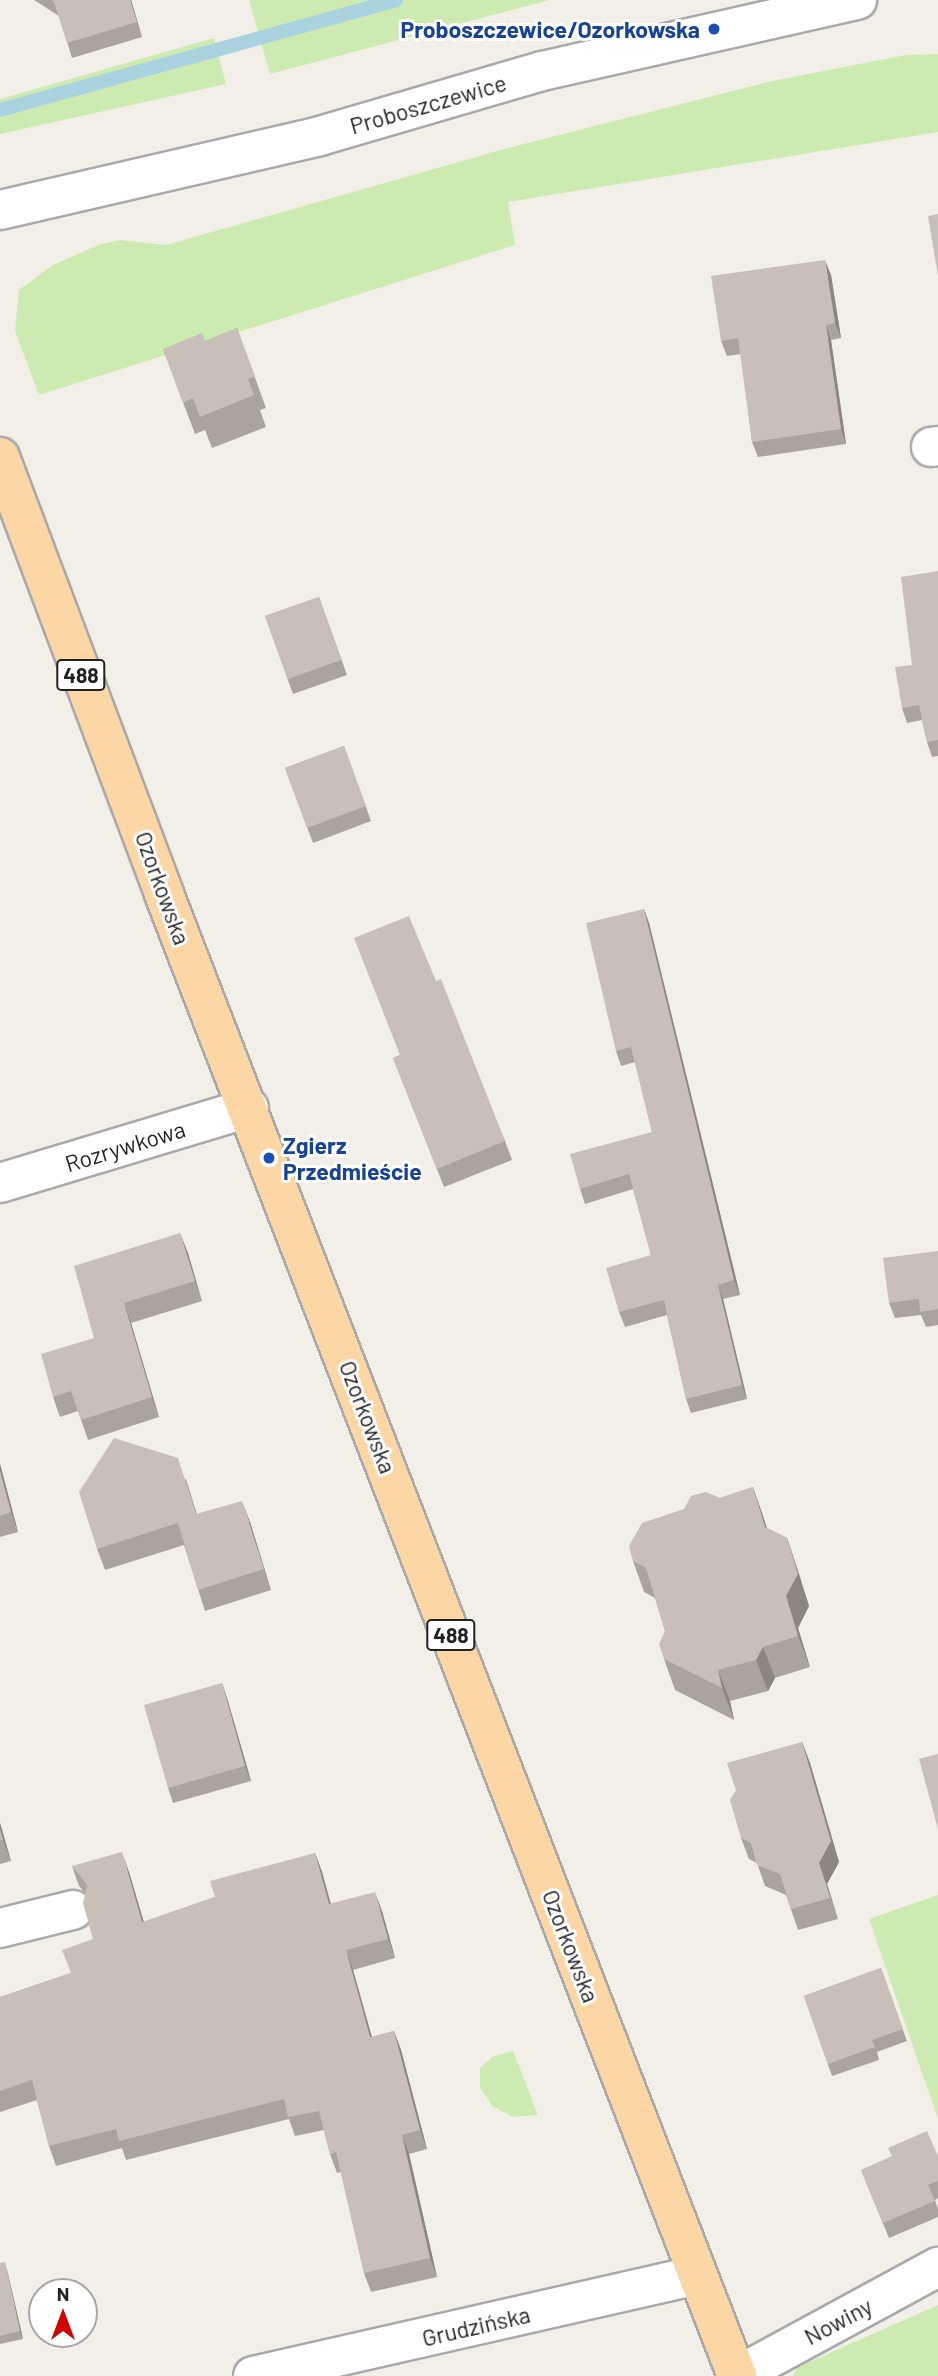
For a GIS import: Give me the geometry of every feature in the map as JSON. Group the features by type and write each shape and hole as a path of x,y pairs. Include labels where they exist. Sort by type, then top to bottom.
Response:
{"main road":[{"name":"Ozorkowska","path":"0,457 164,894 249,1108 737,2376"}],"street":[{"name":"Proboszczewice","path":"0,211 320,136 542,71 857,0"},
{"name":"Rozrywkowa","path":"0,1182 249,1108"},
{"path":"0,1928 73,1910"},
{"name":"Nowiny","path":"737,2376 938,2267"},
{"name":"Grudzińska","path":"253,2376 698,2275"}],"green space":[{"path":"249,0 550,0 270,74"},
{"path":"214,38 226,84 0,134 0,99"},
{"path":"938,54 938,132 508,202 515,245 39,395 15,331 19,290 53,265 98,245 119,240 166,245 508,148 772,81 906,55"},
{"path":"938,1895 938,2119 869,1919"},
{"path":"513,2051 538,2115 513,2117 492,2106 480,2087 480,2068 492,2057"},
{"path":"938,2305 938,2376 792,2376 798,2367"}],"building":[{"path":"52,0 130,0 137,22 67,43"},
{"path":"938,214 938,276 928,216"},
{"path":"825,260 835,323 826,325 841,429 752,442 738,338 721,341 711,276"},
{"path":"237,328 255,376 248,379 254,395 200,417 193,398 183,403 163,349 202,333 205,341"},
{"path":"938,571 938,740 927,742 919,705 902,708 895,667 912,665 901,577"},
{"path":"319,597 341,660 288,679 265,616"},
{"path":"344,746 366,806 307,828 285,768"},
{"path":"644,909 734,1280 718,1285 742,1385 686,1399 664,1300 619,1312 606,1268 651,1255 629,1174 580,1189 570,1154 652,1132 631,1047 616,1051 586,923"},
{"path":"409,916 436,981 441,979 505,1141 437,1169 393,1058 400,1055 354,938"},
{"path":"180,1233 195,1281 124,1303 152,1397 81,1420 71,1391 53,1397 41,1354 94,1338 74,1266"},
{"path":"938,1251 938,1309 920,1312 919,1299 889,1303 883,1258"},
{"path":"114,1438 178,1458 196,1514 242,1501 264,1569 198,1590 178,1523 97,1549 79,1492"},
{"path":"0,1471 11,1512 0,1516"},
{"path":"753,1487 765,1527 787,1538 798,1574 786,1596 798,1636 763,1647 756,1660 718,1670 722,1688 664,1659 659,1644 665,1631 646,1568 633,1561 629,1546 642,1523 684,1509 691,1496 706,1492 720,1498"},
{"path":"222,1683 245,1766 168,1788 144,1705"},
{"path":"802,1742 831,1841 819,1863 830,1898 791,1909 780,1874 757,1865 751,1843 741,1838 730,1800 736,1790 727,1763"},
{"path":"938,1754 938,1829 919,1759"},
{"path":"122,1852 142,1922 215,1897 210,1881 315,1853 329,1904 375,1892 388,1939 346,1950 370,2037 394,2031 420,2130 402,2135 430,2258 364,2273 336,2152 330,2154 319,2111 288,2117 284,2099 119,2141 116,2129 49,2146 32,2080 0,2091 0,1997 71,1973 62,1950 93,1939 83,1903 87,1885 72,1866"},
{"path":"881,1968 903,2029 872,2040 875,2047 828,2064 804,1996"},
{"path":"927,2131 938,2156 938,2181 928,2185 935,2201 883,2223 861,2170 892,2156 888,2148"},
{"path":"5,2262 20,2331 0,2336 0,2263"}],"waterway":[{"path":"0,110 396,0"}],"place":[{"name":"Proboszczewice/Ozorkowska","path":"714,29"},
{"name":"Zgierz Przedmieście","path":"269,1158"}]}
